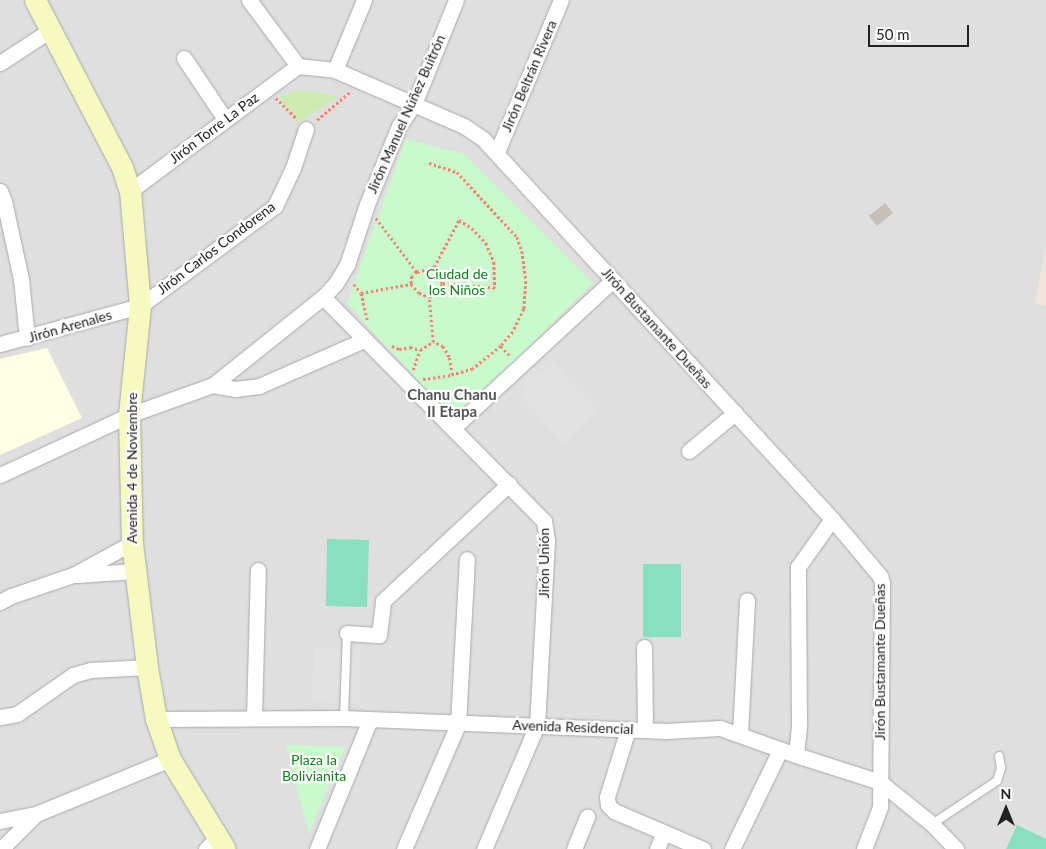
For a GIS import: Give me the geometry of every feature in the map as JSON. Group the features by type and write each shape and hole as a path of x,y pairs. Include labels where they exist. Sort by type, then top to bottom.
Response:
{"street":[{"name":"Avenida 4 de Noviembre","path":"35,0 52,29 122,167 130,190 140,306 129,415 134,571 156,719 170,759 216,845"},
{"path":"249,0 263,7 298,66"},
{"path":"335,70 364,0"},
{"name":"Jirón Manuel Núñez Buitrón","path":"0,474 129,415 214,386 323,297 336,283 347,265 367,204 399,126 414,104 456,0"},
{"name":"Jirón Beltrán Rivera","path":"497,152 561,0"},
{"path":"0,63 52,29"},
{"path":"184,58 225,119"},
{"name":"Jirón Bustamante Dueñas","path":"298,66 335,70 464,126 484,139 832,519 880,576 882,583 880,807 864,849"},
{"name":"Jirón Torre La Paz","path":"130,190 298,66"},
{"name":"Jirón Carlos Condorena","path":"140,306 275,206 293,168 306,129"},
{"path":"0,191 4,201 21,279 27,338"},
{"path":"453,428 613,280"},
{"name":"Jirón Unión","path":"323,297 509,484 544,521 547,531 537,725 484,849"},
{"name":"Jirón Arenales","path":"0,344 140,306"},
{"path":"214,386 235,389 258,386 364,340"},
{"path":"689,451 735,413"},
{"path":"347,633 379,635 382,601 509,484"},
{"path":"796,756 799,724 798,568 832,519"},
{"path":"0,602 11,596 73,575 132,542"},
{"path":"404,849 458,724 467,558"},
{"path":"254,718 258,570"},
{"path":"73,575 134,571"},
{"path":"740,734 746,600"},
{"path":"644,647 645,728"},
{"path":"0,717 17,714 73,675 91,670 147,668"},
{"name":"Avenida Residencial","path":"156,719 344,718 458,724 645,728 666,731 720,728 796,756 880,782 932,824 956,849"},
{"path":"317,849 370,720"},
{"path":"628,729 607,797 608,805 614,811 702,849"},
{"path":"732,849 780,750"},
{"path":"0,821 36,814 170,759"},
{"path":"2,849 36,814"},
{"path":"574,849 586,817"},
{"path":"657,849 664,832"}],"lane":[{"path":"344,718 347,633"},
{"path":"932,824 997,781 1001,768 999,756"}],"path":[{"path":"267,88 306,129 361,82"},
{"path":"418,379 452,375 473,369 501,346 513,332 524,310 526,281 522,251 517,237 457,172 429,163"},
{"path":"367,204 417,272"},
{"path":"429,297 419,293 411,284 412,276 417,272 434,267 459,220 472,228 486,243 494,262 495,288 442,284"},
{"path":"429,297 439,291 442,284 440,273 434,267"},
{"path":"354,284 361,292 367,322"},
{"path":"361,292 411,284"},
{"path":"429,297 433,342"},
{"path":"433,342 443,347 449,357 452,375"},
{"path":"413,371 420,350 433,342"},
{"path":"390,345 399,349 410,347 420,350"},
{"path":"501,346 514,361"}],"shaded area":[{"path":"0,0 1046,0 1046,849 0,849"},
{"path":"1046,245 1046,306 1035,303"},
{"path":"47,348 82,418 0,455 0,359"},
{"path":"529,363 541,375 553,363 598,411 563,444 520,395 528,387 516,374"},
{"path":"314,648 361,649 359,704 312,702"}],"green space":[{"path":"296,91 318,92 337,97 298,123 279,97"},
{"name":"Ciudad de los Niños","path":"406,139 464,154 593,283 454,420 347,303"},
{"path":"327,539 369,540 367,607 326,606"},
{"path":"643,564 681,564 681,637 643,637"},
{"name":"Plaza la Bolivianita","path":"286,745 345,747 309,833"},
{"path":"1017,825 1046,839 1046,849 1006,849"}],"building":[{"path":"885,203 893,213 877,226 869,216"}],"district":[{"name":"Chanu Chanu II Etapa","path":"452,402"}]}
